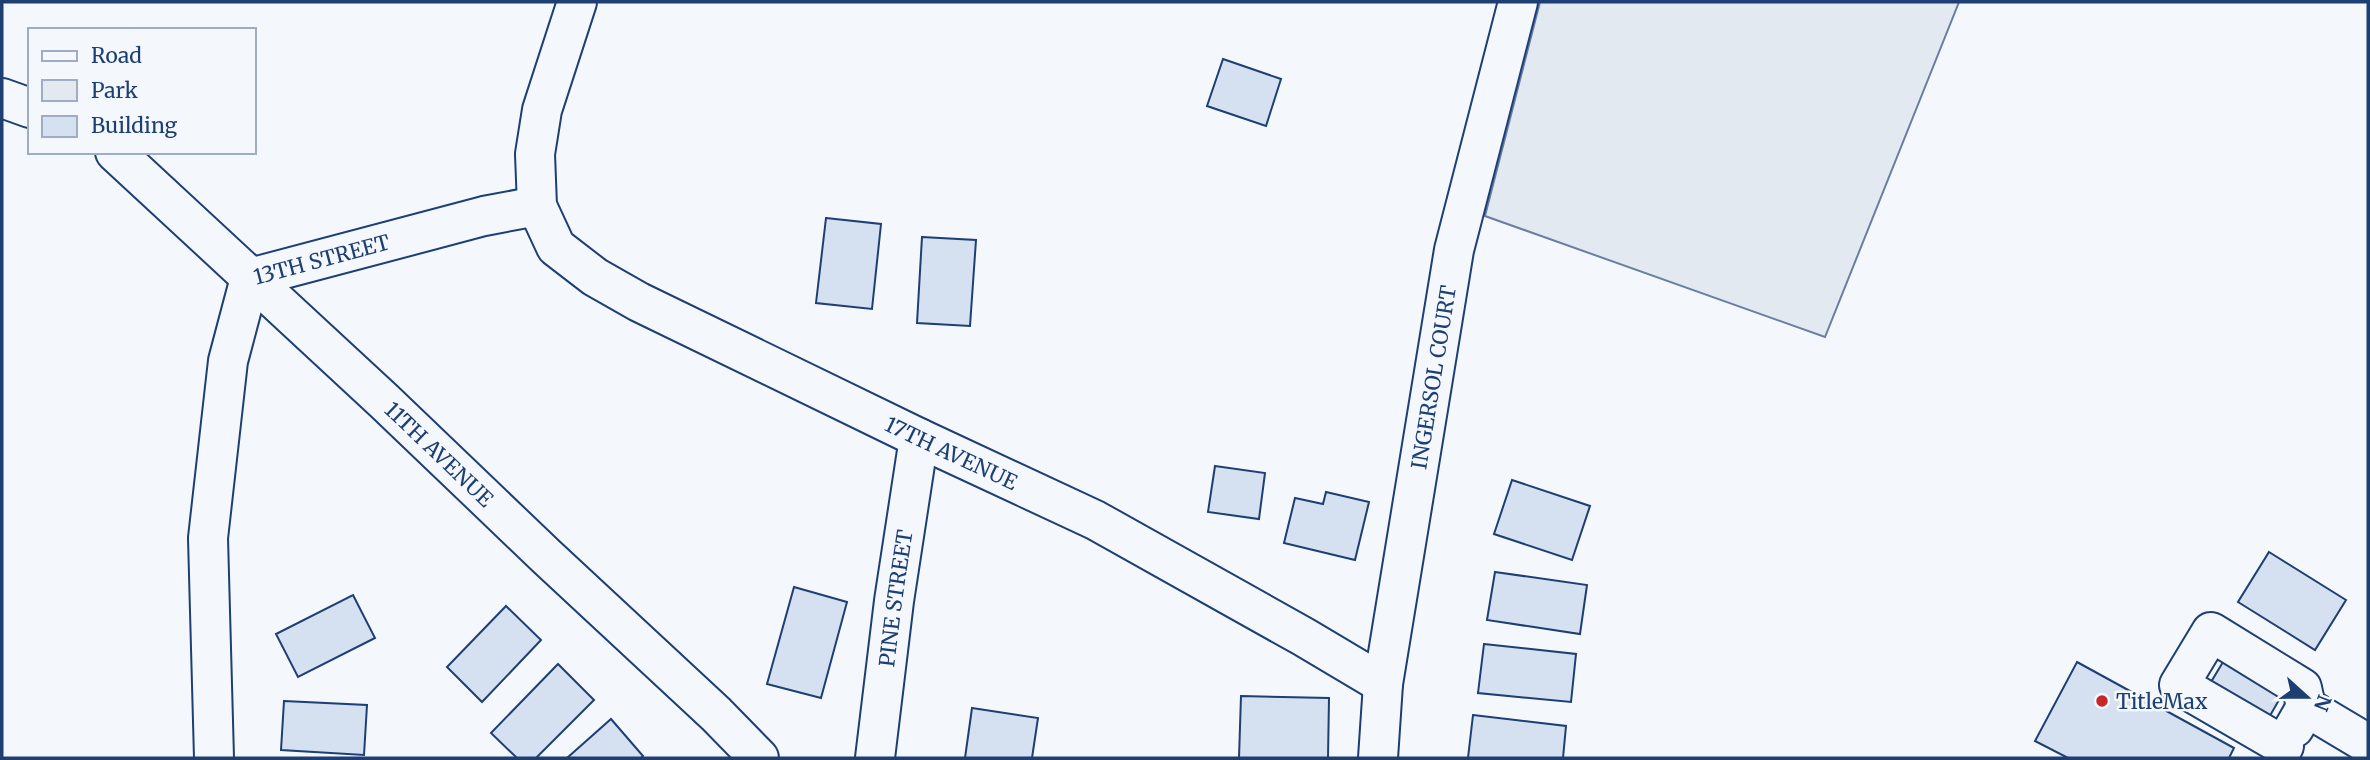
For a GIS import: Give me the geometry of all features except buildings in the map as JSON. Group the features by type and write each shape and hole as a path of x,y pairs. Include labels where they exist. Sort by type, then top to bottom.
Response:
{"street":[{"path":"537,206 535,154 542,110 577,2"},
{"name":"INGERSOL COURT","path":"1378,758 1383,684 1454,250 1518,2"},
{"path":"2,98 28,107"},
{"name":"11TH AVENUE","path":"117,154 760,758"},
{"name":"13TH STREET","path":"214,758 208,538 228,361 250,278 484,216 537,206"},
{"name":"17TH AVENUE","path":"537,206 556,247 595,277 639,302 1095,520 1293,630 1383,684"},
{"name":"PINE STREET","path":"875,758 894,601 919,438"},
{"path":"2211,632 2302,688 2306,707 2281,752 2179,685 2211,632"},
{"path":"2306,707 2368,744"}],"green space":[{"path":"1540,2 1959,2 1825,337 1485,216"}],"place":[{"name":"TitleMax","path":"2102,701"}]}
